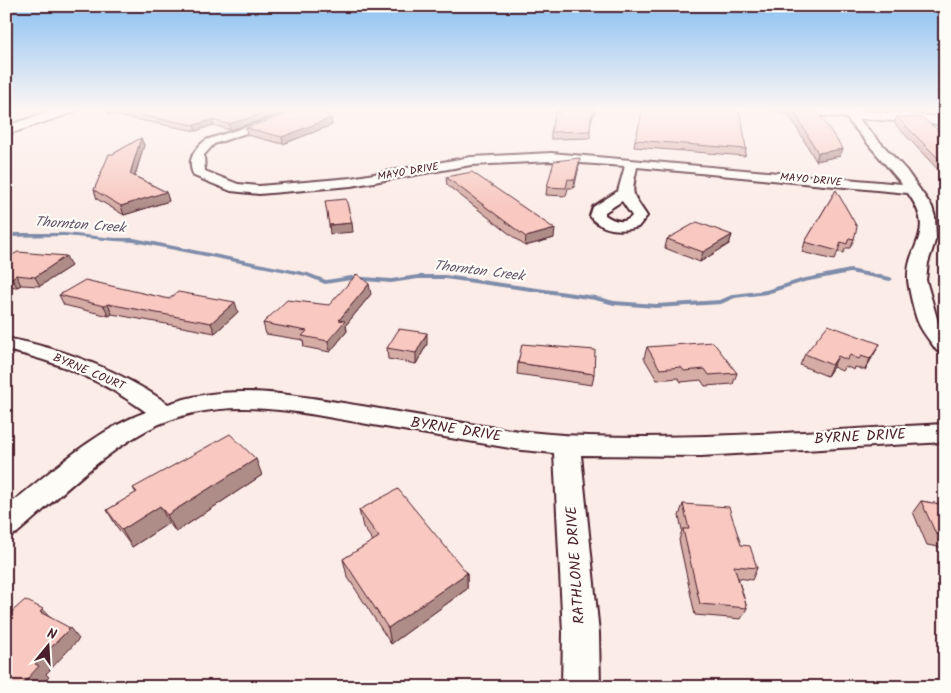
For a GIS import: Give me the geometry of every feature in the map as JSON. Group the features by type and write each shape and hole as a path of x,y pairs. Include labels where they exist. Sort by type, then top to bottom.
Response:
{"street":[{"name":"MAYO DRIVE","path":"212,141 199,150 196,160 199,174 236,188 259,190 351,182 472,161 551,157 912,189"},
{"path":"871,141 925,207 928,217 928,238 919,263 917,280 928,322 945,346"},
{"path":"625,192 632,163"},
{"name":"BYRNE COURT","path":"6,344 63,359 114,380 166,414"},
{"name":"BYRNE DRIVE","path":"6,524 97,451 139,424 192,404 211,401 274,400 522,441 567,444 701,446 945,433"},
{"name":"RATHLONE DRIVE","path":"567,444 581,633 581,687"}],"building":[{"path":"135,141 140,141 130,174 166,192 121,206 94,190 109,154 113,154"},
{"path":"652,141 745,141 746,149"},
{"path":"811,141 838,141 843,149 818,153"},
{"path":"921,141 945,141 945,165"},
{"path":"580,158 575,180 568,179 566,188 547,187 554,161"},
{"path":"472,172 555,229 526,237 446,177"},
{"path":"836,190 857,227 854,239 849,238 847,244 841,242 838,251 805,242"},
{"path":"346,199 352,223 329,225 325,201"},
{"path":"697,222 732,235 703,252 667,239"},
{"path":"18,252 66,256 35,277 16,275 12,278 6,277 6,258"},
{"path":"357,274 369,284 339,320 345,321 328,341 302,336 307,331 263,323 287,300 329,305"},
{"path":"85,280 169,299 178,292 235,302 211,323 108,304 104,306 59,295"},
{"path":"828,325 880,344 870,359 861,356 859,359 850,355 847,360 838,356 832,365 805,354"},
{"path":"399,329 427,333 416,353 387,348"},
{"path":"713,342 737,373 709,375 705,369 684,371 681,367 660,369 647,347"},
{"path":"522,344 595,350 594,374 518,363"},
{"path":"230,434 256,459 167,515 160,506 122,530 107,510 137,492 133,488"},
{"path":"398,489 467,573 388,628 343,559 379,537 359,510"},
{"path":"921,501 945,505 945,535 936,534"},
{"path":"683,504 729,507 741,545 750,546 757,568 734,566 747,608 700,604 683,529 689,529"},
{"path":"25,600 43,609 40,612 70,628 35,664 39,666 20,687 6,687 6,617"}],"waterway":[{"name":"Thornton Creek","path":"6,235 65,234 115,240 134,240 308,275 325,282 351,278 391,281 418,277 445,277 595,298 614,303 656,306 721,302 734,296 767,292 803,280 850,271 890,279"}]}
